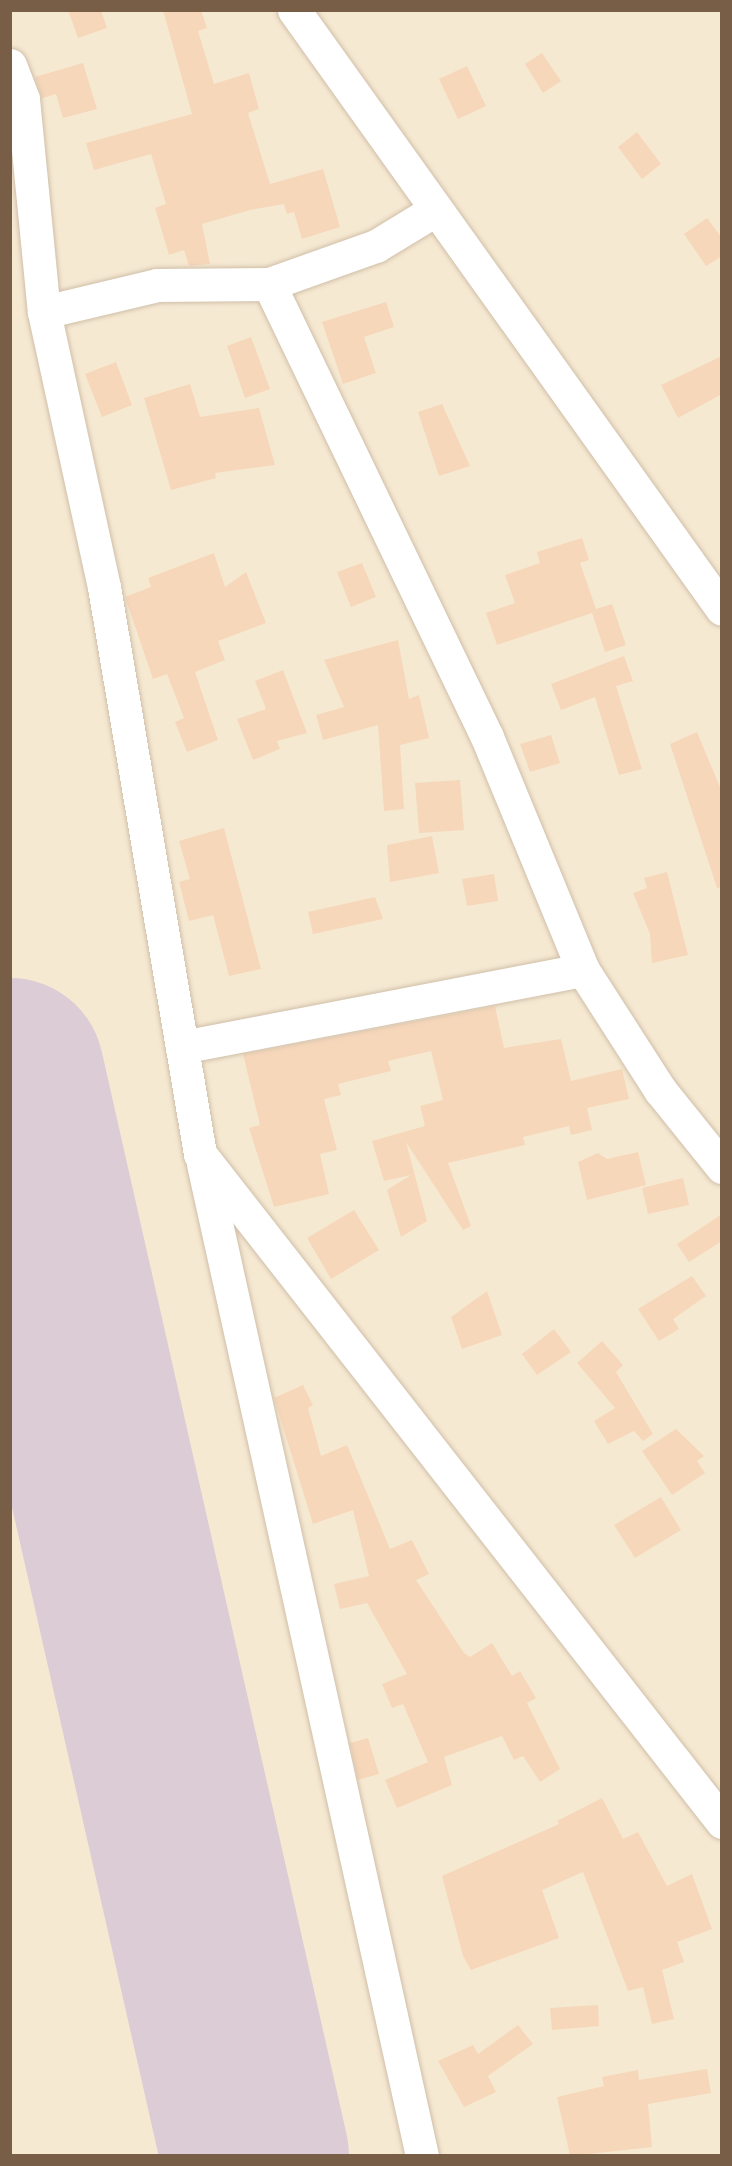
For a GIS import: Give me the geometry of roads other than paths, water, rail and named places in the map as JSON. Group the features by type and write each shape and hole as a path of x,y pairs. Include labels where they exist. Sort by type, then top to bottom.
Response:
{"street":[{"path":"295,11 722,609"},
{"path":"10,65 22,99 44,312 104,587 200,1154 422,2156"},
{"path":"44,312 157,285 269,284 376,246 435,210"},
{"path":"269,284 487,737 583,970 660,1090 722,1167"},
{"path":"182,1047 583,970"},
{"path":"200,1154 722,1822"}]}
